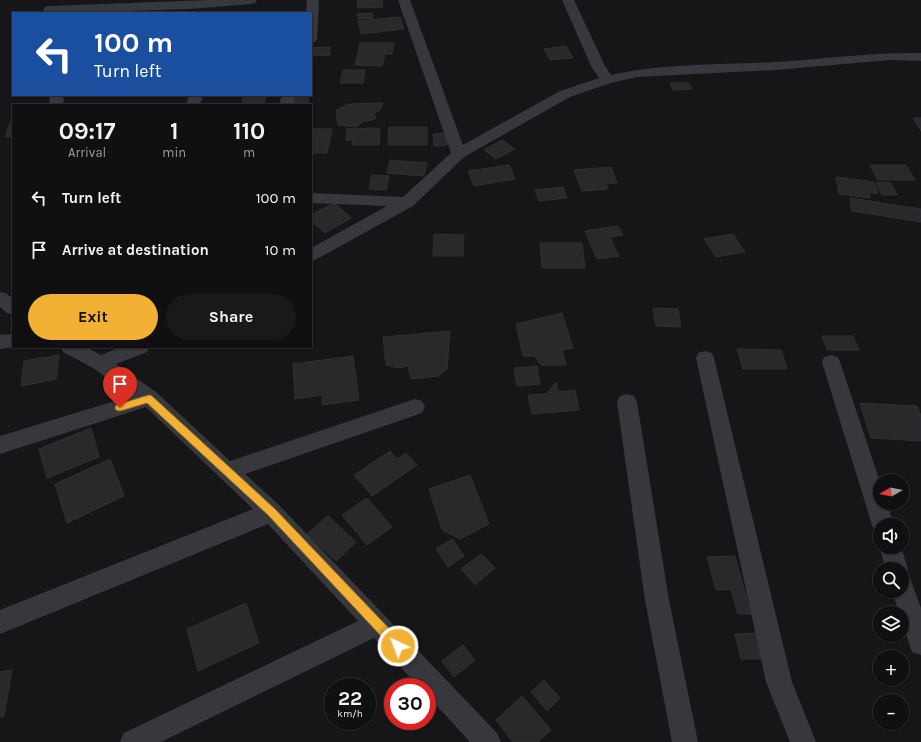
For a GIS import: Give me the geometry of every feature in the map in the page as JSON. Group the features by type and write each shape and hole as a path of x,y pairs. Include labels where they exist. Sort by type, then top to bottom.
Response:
{"street":[{"path":"50,8 215,8 251,0"},
{"path":"312,20 313,0"},
{"path":"404,0 459,154"},
{"path":"568,0 598,66 607,80"},
{"path":"312,254 407,202 459,154 565,94 607,80 637,73 776,66 890,56 921,57"},
{"path":"312,198 407,202"},
{"path":"0,298 12,307"},
{"path":"0,342 12,341"},
{"path":"72,348 100,363 149,398 272,512 488,742"},
{"path":"100,363 138,348"},
{"path":"705,358 779,682 803,742"},
{"path":"831,362 881,518"},
{"path":"0,445 149,398"},
{"path":"627,402 657,600 685,742"},
{"path":"227,471 415,407"},
{"path":"0,622 272,512"},
{"path":"906,598 921,643"},
{"path":"133,742 378,624"}],"building":[{"path":"357,0 382,0 383,7 358,8"},
{"path":"372,13 373,18 358,19 357,14"},
{"path":"400,17 404,29 361,34 358,21"},
{"path":"360,43 394,43 392,54 385,54 382,66 355,65"},
{"path":"566,46 573,58 550,60 544,49"},
{"path":"330,47 330,55 312,56 312,48"},
{"path":"343,70 365,70 363,83 340,83"},
{"path":"670,83 689,83 692,89 673,90"},
{"path":"244,96 266,96 264,104 241,104"},
{"path":"293,96 309,96 308,104 292,104"},
{"path":"383,103 380,110 374,113 376,119 362,122 357,127 338,125 336,110 349,104"},
{"path":"913,118 921,118 921,131"},
{"path":"11,121 12,121 12,137 5,137"},
{"path":"389,127 427,127 427,145 388,145"},
{"path":"380,128 379,145 352,145 353,140 346,140 347,129"},
{"path":"312,129 332,129 327,153 312,153"},
{"path":"446,133 447,145 434,146 433,134"},
{"path":"502,140 515,149 496,159 484,150"},
{"path":"390,160 427,163 424,176 387,173"},
{"path":"509,165 515,179 474,186 468,171"},
{"path":"870,165 906,165 915,180 878,180"},
{"path":"611,167 617,183 606,184 608,189 582,191 574,170"},
{"path":"372,175 389,176 386,190 369,189"},
{"path":"836,177 867,181 870,198 839,194"},
{"path":"868,182 874,182 878,193 871,193"},
{"path":"876,182 891,183 897,195 882,195"},
{"path":"563,187 567,198 539,201 535,190"},
{"path":"850,198 921,209 921,222 852,211"},
{"path":"334,203 351,218 325,233 312,222 312,214"},
{"path":"618,226 623,235 610,237 619,256 597,259 585,231"},
{"path":"434,234 464,235 463,256 433,256"},
{"path":"733,234 745,252 716,257 704,239"},
{"path":"540,243 582,243 585,268 542,268"},
{"path":"653,308 678,309 681,327 656,326"},
{"path":"562,313 573,348 562,350 566,365 541,365 535,356 523,356 516,324"},
{"path":"450,331 447,369 439,376 411,379 408,366 398,368 386,365 383,337"},
{"path":"822,336 853,336 859,350 827,350"},
{"path":"737,349 781,350 787,369 743,369"},
{"path":"59,355 56,379 21,386 24,361"},
{"path":"353,356 359,400 323,405 322,395 295,399 293,364"},
{"path":"537,366 540,384 517,386 514,368"},
{"path":"556,382 558,392 575,390 579,410 532,414 528,395 546,394"},
{"path":"860,403 917,406 921,416 921,441 871,438"},
{"path":"91,428 99,457 47,478 39,449"},
{"path":"390,451 397,459 406,453 417,465 372,496 354,475"},
{"path":"110,459 124,496 67,523 55,484"},
{"path":"470,475 489,524 460,539 442,530 429,489"},
{"path":"367,498 392,527 367,545 342,515"},
{"path":"328,516 356,542 336,561 307,534"},
{"path":"452,539 464,556 448,567 436,549"},
{"path":"481,554 495,568 475,585 461,569"},
{"path":"735,556 751,614 738,614 731,589 716,590 707,557"},
{"path":"246,603 259,643 198,671 187,629"},
{"path":"759,633 765,659 741,659 735,634"},
{"path":"463,645 475,660 454,677 442,661"},
{"path":"12,670 4,716 0,717 0,672"},
{"path":"544,680 560,698 547,711 531,692"},
{"path":"522,696 551,730 538,742 513,742 496,720"}],"route":[{"path":"120,408 149,398 272,512 398,646"}]}
